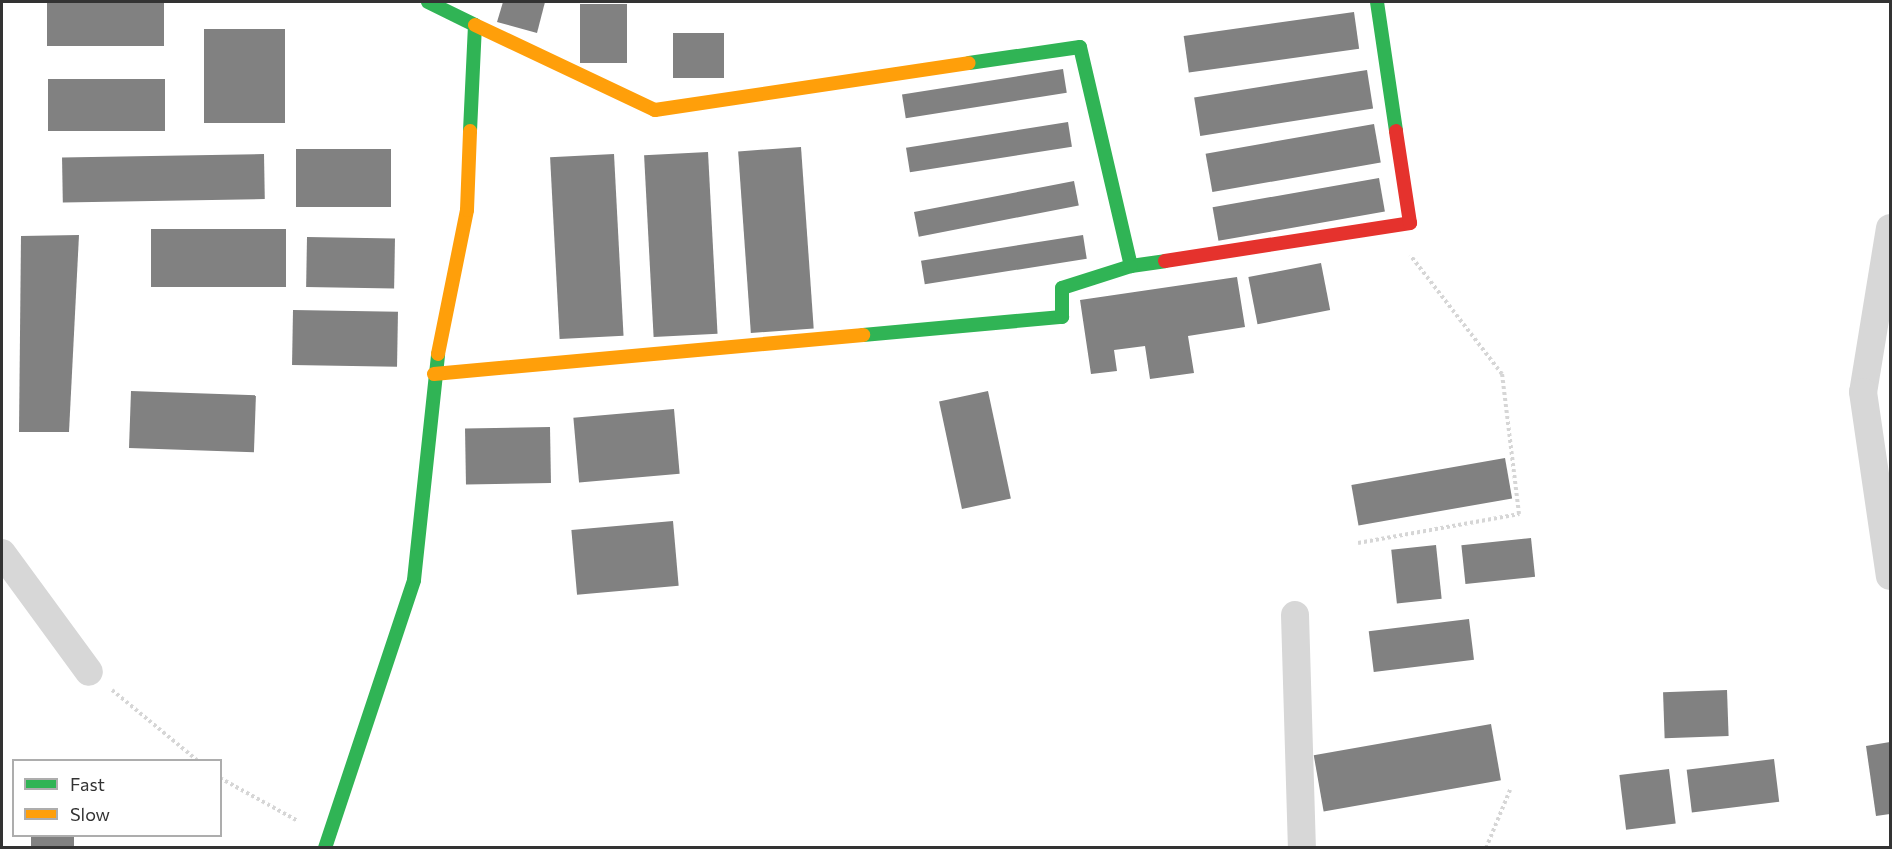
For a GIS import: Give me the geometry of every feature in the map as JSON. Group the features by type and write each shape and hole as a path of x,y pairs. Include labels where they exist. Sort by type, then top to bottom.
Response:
{"street":[{"path":"428,2 655,110 1080,47 1131,266"},
{"path":"434,374 1062,317 1062,288 1131,266 1410,223 1377,2"},
{"path":"326,843 414,580 434,374 467,210 475,25"},
{"path":"1890,228 1863,392 1890,576"},
{"path":"2,553 89,672"},
{"path":"1296,615 1302,848"}],"path":[{"path":"1358,543 1519,514 1502,374 1387,226"},
{"path":"89,672 196,759"},
{"path":"222,779 326,843"},
{"path":"1486,848 1510,790"}],"building":[{"path":"47,2 164,2 164,46 47,46"},
{"path":"503,2 545,2 537,33 497,22"},
{"path":"580,4 627,4 627,63 580,63"},
{"path":"1354,12 1359,49 1189,73 1184,36"},
{"path":"204,29 285,29 285,123 204,123"},
{"path":"673,33 724,33 724,78 673,78"},
{"path":"1063,69 1067,93 906,118 902,94"},
{"path":"1367,70 1373,109 1200,136 1194,97"},
{"path":"48,79 165,79 165,131 48,131"},
{"path":"1068,122 1072,147 910,172 906,148"},
{"path":"1374,124 1381,162 1212,192 1206,154"},
{"path":"801,147 814,329 751,333 738,151"},
{"path":"296,149 391,149 391,207 296,207"},
{"path":"708,152 718,334 654,337 644,155"},
{"path":"264,154 265,199 63,203 62,158"},
{"path":"614,154 624,336 560,339 550,157"},
{"path":"1379,178 1385,211 1218,241 1213,207"},
{"path":"1074,181 1079,206 919,237 914,212"},
{"path":"151,229 286,229 286,287 151,287"},
{"path":"79,235 69,432 19,432 21,236"},
{"path":"1083,235 1087,259 925,284 921,261"},
{"path":"307,237 395,239 394,289 306,287"},
{"path":"1321,263 1330,310 1258,324 1248,277"},
{"path":"1237,277 1245,327 1188,336 1194,373 1150,379 1145,346 1114,350 1117,371 1091,374 1080,300"},
{"path":"293,310 398,312 397,367 292,365"},
{"path":"131,391 256,395 254,452 129,448"},
{"path":"988,391 1011,499 962,509 939,401"},
{"path":"674,409 680,474 579,483 573,418"},
{"path":"550,427 551,483 466,484 465,428"},
{"path":"1505,458 1512,498 1358,525 1351,485"},
{"path":"673,521 679,586 577,595 571,530"},
{"path":"1531,538 1535,577 1465,584 1461,545"},
{"path":"1436,545 1442,599 1397,603 1391,550"},
{"path":"1469,619 1474,660 1374,672 1369,631"},
{"path":"1727,690 1729,736 1665,738 1663,692"},
{"path":"1491,724 1501,780 1324,811 1314,755"},
{"path":"1890,742 1890,814 1876,816 1866,746"},
{"path":"1774,759 1779,802 1692,812 1687,770"},
{"path":"1669,769 1676,824 1626,830 1619,775"},
{"path":"31,837 74,837 74,848 31,848"}],"traffic: fast":[{"path":"428,2 475,25 470,131"},
{"path":"1377,2 1396,131"},
{"path":"969,63 1080,47 1131,266 1165,261"},
{"path":"863,335 1062,317 1062,288 1131,266"},
{"path":"325,848 414,580 438,354"}],"traffic: slow":[{"path":"475,25 655,110 969,63"},
{"path":"438,354 467,210 470,131"},
{"path":"434,374 863,335"}],"traffic: jam":[{"path":"1165,261 1410,223 1396,131"}]}
